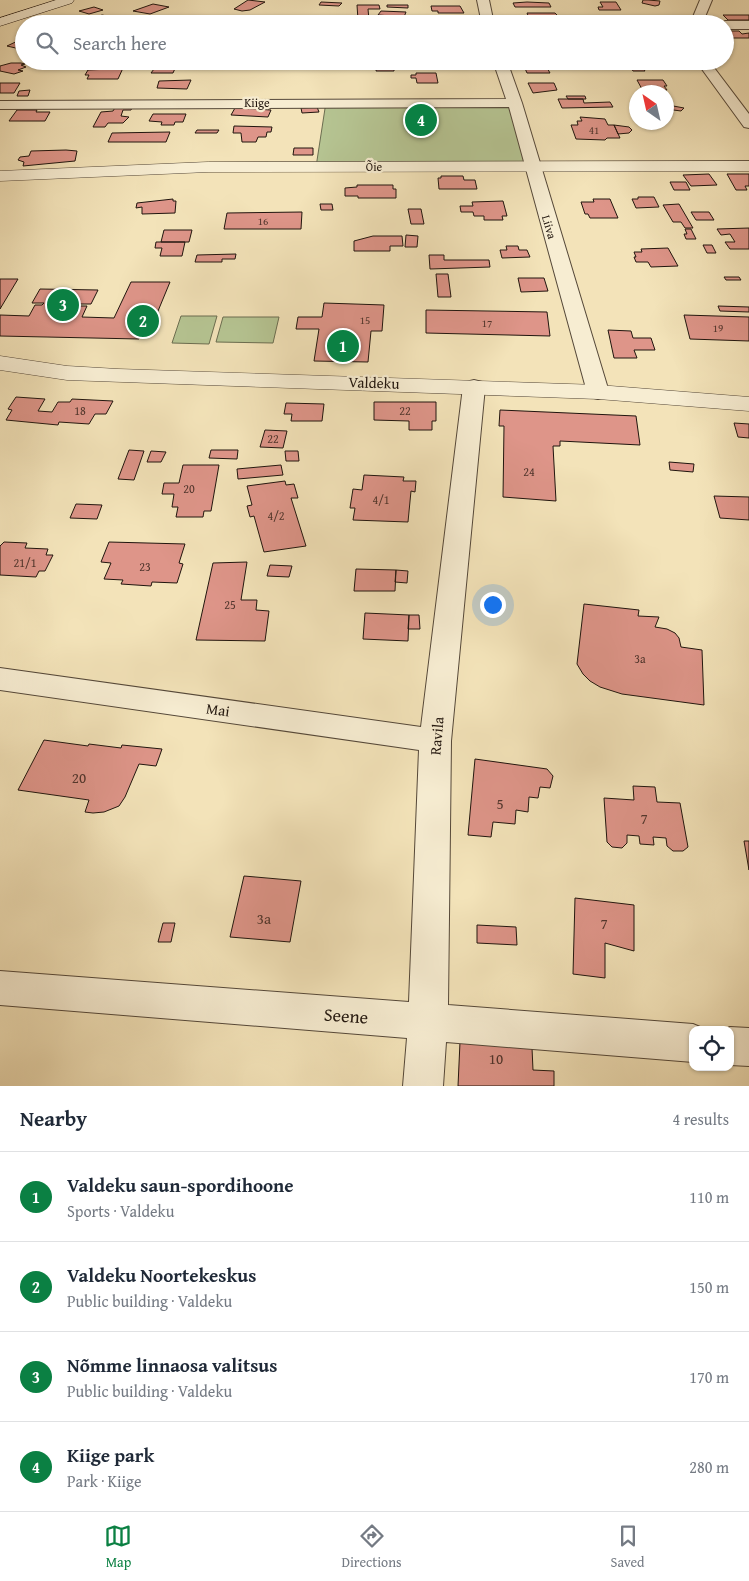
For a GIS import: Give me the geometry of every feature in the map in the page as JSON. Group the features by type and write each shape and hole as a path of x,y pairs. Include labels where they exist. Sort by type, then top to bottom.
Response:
{"street":[{"path":"22,15 68,0"},
{"path":"483,0 486,15"},
{"path":"700,15 706,0"},
{"path":"0,22 15,17"},
{"path":"734,25 749,25"},
{"name":"Liiva","path":"503,70 515,103 598,392"},
{"path":"709,70 749,124"},
{"name":"Kiige","path":"0,105 515,103"},
{"name":"Õie","path":"0,176 208,167 749,166"},
{"name":"Valdeku","path":"0,363 67,373 118,376 598,392 749,404"},
{"name":"Ravila","path":"423,1086 428,1022 435,741 474,387"},
{"name":"Mai","path":"0,680 435,741"},
{"name":"Seene","path":"0,988 689,1043"},
{"path":"734,1046 749,1047"}],"green space":[{"path":"326,102 515,103 532,167 316,167"},
{"path":"181,316 217,316 209,344 172,343"},
{"path":"223,317 279,317 273,343 216,342"}],"building":[{"path":"248,0 265,2 250,10 234,9"},
{"path":"643,0 660,1 659,5 655,6 642,3"},
{"path":"321,2 342,3 339,6 319,5"},
{"path":"600,2 616,2 621,10 599,10 598,7 603,7"},
{"path":"513,3 549,3 551,7 515,7"},
{"path":"153,4 169,7 150,14 133,11"},
{"path":"357,5 379,5 380,9 368,9 369,15 358,15"},
{"path":"387,5 408,5 408,8 387,7"},
{"path":"431,6 460,6 464,13 438,13 438,11 432,11"},
{"path":"94,7 103,10 89,14 79,11"},
{"path":"381,11 406,12 405,15 378,15"},
{"path":"527,13 555,13 557,15 528,15"},
{"path":"734,15 749,15 749,20 734,20"},
{"path":"734,31 739,31 742,34 749,33 749,38 734,38"},
{"path":"15,42 15,48 7,46"},
{"path":"15,63 15,70 23,71 14,74 0,71 0,66"},
{"path":"88,70 122,70 118,79 87,79 89,75 85,75"},
{"path":"153,70 174,70 173,73 151,73"},
{"path":"376,70 394,70 394,71"},
{"path":"526,70 548,70 550,73 527,73"},
{"path":"416,73 436,73 438,83 417,83 416,78 411,78 411,75 416,75"},
{"path":"191,80 187,89 157,88 159,81"},
{"path":"637,80 663,80 666,85 640,85"},
{"path":"0,83 20,83 14,93 0,93"},
{"path":"528,83 554,83 557,90 533,93"},
{"path":"30,90 28,96 17,96 19,91"},
{"path":"566,96 585,96 586,99 568,99"},
{"path":"558,99 583,99 584,103 610,102 613,107 562,108"},
{"path":"116,106 133,106 131,110 123,110 121,116 129,117 123,123 108,123 105,127 93,127 101,112 113,111"},
{"path":"674,106 684,108 681,111 674,110"},
{"path":"317,107 319,112 302,113 301,108"},
{"path":"235,108 271,110 268,117 231,115"},
{"path":"17,110 50,112 45,121 9,121"},
{"path":"153,114 186,114 183,122 175,122 174,125 161,125 162,122 149,121"},
{"path":"580,117 605,119 608,125 614,125 620,138 607,138 605,140 576,139 571,125 578,125 577,121 582,121"},
{"path":"614,125 629,127 629,130 632,130 629,133 618,134"},
{"path":"234,126 272,127 271,132 267,132 266,137 258,137 256,142 242,142 241,133 233,133"},
{"path":"197,130 219,130 217,133 195,133"},
{"path":"170,132 166,142 108,142 112,133"},
{"path":"294,148 313,148 313,155 293,155"},
{"path":"31,151 77,151 75,161 23,166 24,162 18,160 20,157 29,156"},
{"path":"709,174 717,185 691,186 683,175"},
{"path":"727,174 749,174 749,186 745,186 747,190 736,190"},
{"path":"441,176 463,176 464,180 475,180 477,189 439,189 438,178 441,178"},
{"path":"670,182 686,182 690,190 674,190"},
{"path":"357,185 393,185 393,189 396,189 396,198 345,196 345,188 357,187"},
{"path":"638,197 654,197 659,207 636,208 632,199 638,199"},
{"path":"173,199 173,201 176,201 175,213 142,214 142,207 136,208 137,203"},
{"path":"593,199 610,199 618,218 590,218 588,214 585,214 581,202 594,202"},
{"path":"503,201 507,216 502,216 503,220 484,220 484,216 474,216 473,212 461,212 460,206 473,206 472,202"},
{"path":"320,204 332,204 333,210 321,210"},
{"path":"679,204 693,228 685,228 681,222 673,222 663,205"},
{"path":"408,209 421,209 424,224 411,224"},
{"path":"302,212 301,229 224,229 227,213"},
{"path":"691,212 709,212 714,220 696,220"},
{"path":"749,228 749,249 730,249 725,242 735,242 730,234 721,235 717,229"},
{"path":"685,229 691,229 696,239 686,239"},
{"path":"164,230 192,230 189,242 161,242"},
{"path":"406,235 418,236 417,247 405,247"},
{"path":"373,236 402,236 403,246 390,246 390,251 354,251 354,241"},
{"path":"156,242 185,242 182,256 160,256 162,248 155,248"},
{"path":"703,245 712,245 716,253 707,253"},
{"path":"506,246 518,246 519,250 527,250 530,257 502,258 500,250 507,250"},
{"path":"668,248 678,266 651,267 648,262 636,262 634,257 636,257 634,252 642,252 641,249"},
{"path":"236,254 235,259 222,259 222,262 195,262 197,255"},
{"path":"429,255 444,255 444,260 489,260 490,267 430,269"},
{"path":"436,274 448,274 451,297 438,297"},
{"path":"724,277 739,277 741,280 726,280"},
{"path":"518,278 544,278 548,291 521,292"},
{"path":"0,279 18,279 0,309"},
{"path":"131,282 170,282 151,328 143,328 139,339 0,336 0,315 29,316 35,305 42,305 44,303 32,303 40,289 98,290 91,304 79,304 78,306 87,306 82,317 114,318"},
{"path":"324,303 384,305 382,331 371,331 368,362 314,361 319,329 296,329 298,317 322,317"},
{"path":"718,306 749,307 749,312 720,311"},
{"path":"426,310 547,312 550,336 426,333"},
{"path":"684,315 749,317 749,341 690,339"},
{"path":"608,330 631,331 633,338 651,338 655,350 634,350 637,358 614,358"},
{"path":"16,397 45,399 38,411 52,412 58,402 70,402 72,399 113,401 106,414 95,414 89,424 59,422 58,425 6,420 12,410 8,409"},
{"path":"374,402 436,402 436,421 432,421 432,430 409,430 409,421 374,420"},
{"path":"286,403 324,404 322,421 291,421 292,414 284,414"},
{"path":"500,410 636,416 640,445 560,441 560,446 553,446 556,501 503,497 504,426 499,426"},
{"path":"734,423 749,424 749,438 738,437"},
{"path":"265,430 287,431 283,448 260,447"},
{"path":"129,450 144,451 134,480 118,479"},
{"path":"211,450 238,450 237,459 209,458"},
{"path":"151,451 166,452 161,462 147,462"},
{"path":"285,451 298,451 299,461 286,461"},
{"path":"669,462 694,464 693,472 670,470"},
{"path":"183,465 219,465 211,511 204,511 203,517 176,517 178,507 172,507 174,494 162,494 164,483 179,483"},
{"path":"281,465 283,475 238,479 237,469"},
{"path":"364,475 404,477 403,481 416,481 415,492 411,491 408,522 353,520 355,508 350,508 353,489 362,490"},
{"path":"285,481 286,485 294,484 298,498 291,498 306,546 264,552 254,516 250,517 247,506 252,505 247,486"},
{"path":"714,496 749,497 749,520 720,518"},
{"path":"76,504 102,505 97,519 70,518"},
{"path":"4,542 27,543 25,548 48,549 46,555 53,555 45,571 39,571 36,577 0,575 0,546"},
{"path":"109,542 185,544 179,563 183,564 177,583 152,582 151,586 121,584 123,580 104,579 111,563 101,562"},
{"path":"247,562 241,600 257,600 256,610 269,611 265,641 196,640 213,563"},
{"path":"270,565 292,566 289,577 267,576"},
{"path":"356,569 396,570 395,591 354,591"},
{"path":"396,570 408,571 407,583 395,582"},
{"path":"584,604 639,610 638,616 659,617 655,627 667,629 675,633 679,638 681,647 702,650 704,705 622,694 600,687 590,681 577,664"},
{"path":"365,613 409,615 408,641 363,639"},
{"path":"409,615 419,615 420,629 408,629"},
{"path":"44,740 88,746 89,744 121,748 122,745 162,749 156,766 139,764 125,797 119,806 104,812 93,813 85,812 89,800 18,790"},
{"path":"475,759 547,769 553,776 550,788 540,787 538,798 529,797 528,812 516,810 515,824 493,822 491,837 468,835"},
{"path":"633,786 655,787 657,802 680,803 688,847 683,851 673,851 667,846 666,838 653,837 654,845 640,844 639,836 627,835 627,843 622,848 612,847 607,842 604,798 634,800"},
{"path":"744,841 749,841 749,870"},
{"path":"244,876 301,881 290,942 230,937"},
{"path":"575,898 634,905 634,951 605,943 605,978 573,974"},
{"path":"163,923 175,923 171,942 158,942"},
{"path":"477,925 516,927 517,945 477,943"},
{"path":"460,1042 532,1048 533,1070 554,1071 554,1086 458,1086"}],"place":[{"name":"Kiige park","path":"421,120"},
{"name":"Nõmme linnaosa valitsus","path":"63,305"},
{"name":"Valdeku Noortekeskus","path":"143,321"},
{"name":"Valdeku saun-spordihoone","path":"343,346"}]}
